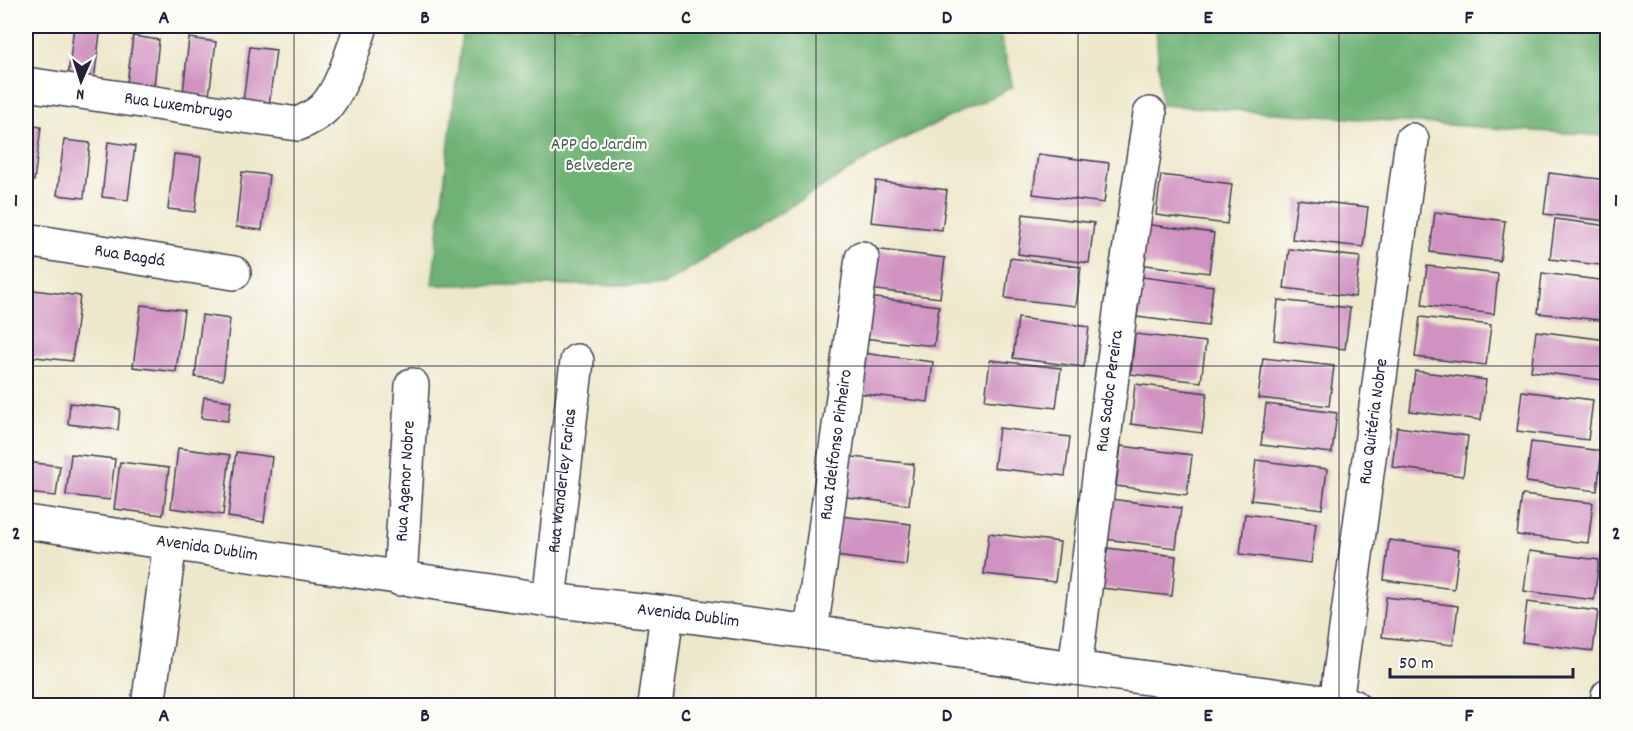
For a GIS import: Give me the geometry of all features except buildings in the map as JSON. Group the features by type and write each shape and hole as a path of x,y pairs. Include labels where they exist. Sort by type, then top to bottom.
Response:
{"street":[{"name":"Rua Luxembrugo","path":"26,84 298,124 312,118 331,101 348,64 361,26"},
{"name":"Rua Sadoc Pereira","path":"1076,668 1120,304 1150,114"},
{"name":"Rua Quitéria Nobre","path":"1344,704 1412,140"},
{"name":"Rua Bagdá","path":"26,240 234,273"},
{"name":"Rua Idelfonso Pinheiro","path":"811,632 862,258"},
{"name":"Rua Wanderley Farias","path":"549,600 577,361"},
{"name":"Rua Agenor Nobre","path":"400,579 412,385"},
{"name":"Avenida Dublim","path":"26,522 549,600 667,613 1076,668 1257,699 1344,704"},
{"path":"148,705 170,543"},
{"path":"655,705 667,613"},
{"path":"1606,705 1608,696"}],"green space":[{"name":"APP do Jardim Belvedere","path":"463,26 998,26 1013,87 890,145 663,285 432,285"},
{"path":"1156,26 1607,26 1607,136 1161,105"}]}
